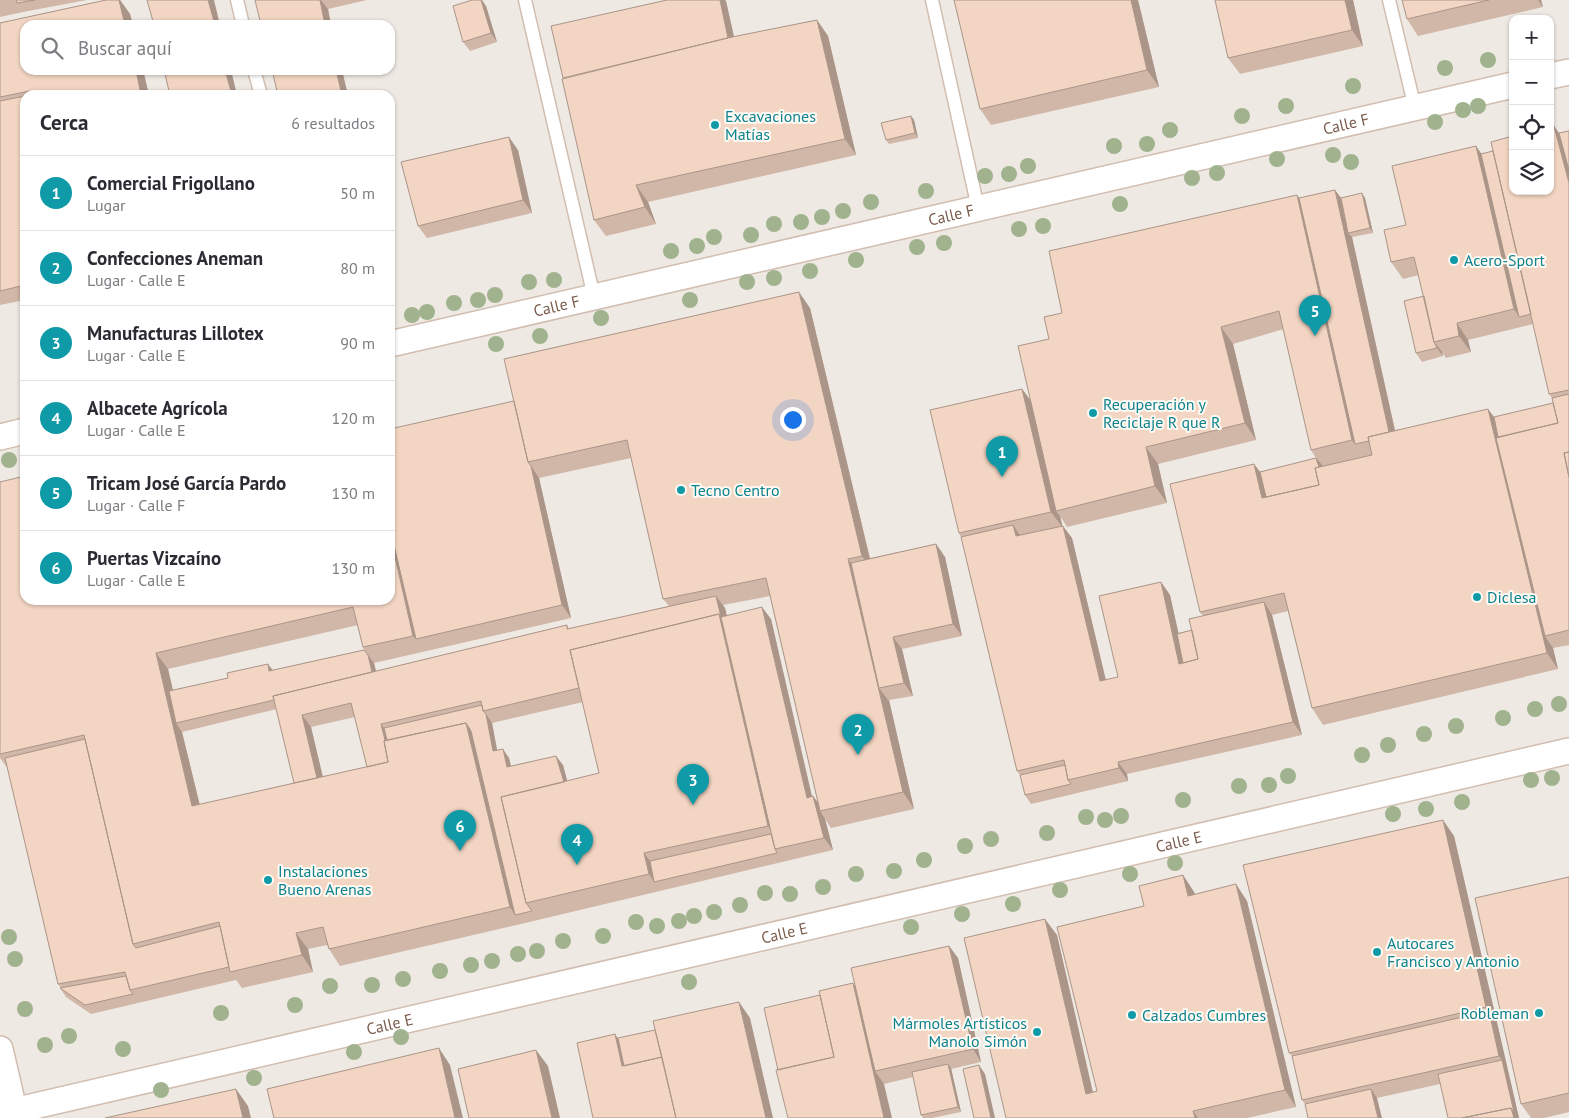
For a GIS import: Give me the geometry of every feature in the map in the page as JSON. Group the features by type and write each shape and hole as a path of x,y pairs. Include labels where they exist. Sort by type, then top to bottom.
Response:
{"street":[{"path":"1554,75 1569,72"},
{"name":"Calle F","path":"395,343 1509,86"},
{"path":"0,437 20,432"},
{"name":"Calle E","path":"10,1114 1569,751"},
{"path":"0,1049 10,1114"}],"lane":[{"path":"237,0 242,20"},
{"path":"525,0 594,297"},
{"path":"932,0 978,208"},
{"path":"1389,0 1415,108"},
{"path":"255,75 260,90"}],"shaded area":[{"path":"0,0 1569,0 1569,1118 0,1118"}],"building":[{"path":"16,0 35,0 17,3"},
{"path":"106,0 119,0 124,20 20,20 20,75 137,75 140,90 20,90 20,93 0,97 0,23"},
{"path":"147,0 208,0 214,20 153,20"},
{"path":"255,0 320,0 324,20 260,20"},
{"path":"472,0 481,0 491,33 463,42 453,6"},
{"path":"667,0 720,0 728,38 563,78 551,26"},
{"path":"954,0 1131,0 1147,70 980,109"},
{"path":"1215,0 1345,0 1352,30 1228,58"},
{"path":"1402,0 1489,0 1407,19"},
{"name":"Excavaciones Matías","path":"817,20 845,139 636,185 645,207 594,220 562,79 727,38"},
{"path":"165,75 226,75 231,90 169,90"},
{"path":"273,75 337,75 341,90 277,90"},
{"path":"20,97 20,286 0,291 0,101"},
{"path":"911,116 915,133 886,140 881,123"},
{"path":"1554,126 1569,183 1569,390 1549,394 1491,142 1509,137 1509,195 1554,195"},
{"path":"1569,131 1569,170 1559,133"},
{"path":"509,137 523,200 418,226 401,162"},
{"name":"Acero-Sport","path":"1476,146 1514,309 1457,323 1459,336 1434,342 1414,257 1391,262 1384,230 1406,225 1392,166"},
{"path":"1493,151 1531,314 1519,317 1481,154"},
{"path":"1335,190 1389,432 1368,437 1369,441 1355,444 1299,198"},
{"path":"1362,193 1370,228 1348,233 1341,198"},
{"path":"1297,195 1352,440 1311,450 1279,311 1221,327 1245,423 1146,447 1155,486 1056,511 1018,346 1049,339 1044,317 1062,313 1049,251"},
{"path":"799,292 862,556 848,559 903,792 820,811 766,578 663,599 627,440 528,462 504,359"},
{"path":"1424,296 1437,348 1416,353 1404,301"},
{"path":"1022,389 1051,512 959,533 930,410"},
{"path":"1569,394 1569,452 1564,453 1569,477 1569,630 1545,636 1496,438 1558,423 1552,398"},
{"path":"514,401 528,462 531,466 562,605 416,639 395,549 395,428"},
{"path":"1553,403 1558,423 1498,437 1494,417"},
{"path":"1488,409 1547,653 1312,708 1284,593 1200,612 1170,484 1254,464 1262,498 1319,485 1315,468 1372,455 1368,437"},
{"path":"1569,452 1569,477 1564,453"},
{"path":"1316,458 1319,467 1315,468 1319,485 1266,497 1260,472"},
{"path":"20,477 20,605 395,605 395,557 413,636 363,647 353,607 156,653 192,806 388,762 384,741 466,723 510,907 329,949 323,927 296,933 302,955 230,972 219,922 133,944 84,735 0,754 0,482"},
{"path":"1013,525 1016,536 1063,526 1100,681 1118,677 1099,596 1161,582 1179,664 1198,659 1189,619 1264,602 1293,722 1118,762 1119,768 1068,780 1064,760 1017,771 961,537"},
{"path":"936,544 953,624 893,637 904,683 879,688 851,563"},
{"path":"716,596 721,617 719,614 570,650 579,688 483,711 481,701 381,724 388,762 367,767 351,703 302,715 317,778 294,783 273,696 567,625 567,629"},
{"path":"762,607 807,798 813,796 824,838 775,849 721,617"},
{"path":"719,614 768,826 644,853 649,874 526,903 501,797 599,773 570,650"},
{"path":"1192,630 1198,659 1183,663 1177,634"},
{"path":"364,650 368,655 372,672 273,696 274,700 176,723 169,691 228,678 227,673 268,664 269,671"},
{"path":"482,705 483,711 486,714 493,751 503,749 507,767 556,756 564,782 501,797 526,903 532,911 515,915 471,731 466,723 387,740 384,728"},
{"path":"85,739 133,944 136,948 220,926 229,967 130,990 125,972 58,984 5,758"},
{"path":"1065,765 1068,780 1071,784 1025,795 1020,775"},
{"name":"Autocares Francisco y Antonio","path":"1443,820 1486,1007 1289,1053 1243,865"},
{"path":"771,834 777,853 654,882 650,861"},
{"path":"1183,875 1188,896 1236,884 1285,1090 1193,1111 1195,1118 1006,1118 964,938 1045,919 1086,1094 1097,1091 1057,927 1144,906 1139,886"},
{"name":"Robleman","path":"1569,877 1569,1093 1521,1104 1475,898"},
{"path":"949,946 973,1049 875,1071 851,968"},
{"path":"126,976 133,994 85,1005 60,988"},
{"path":"853,983 884,1118 788,1118 776,1070 834,1057 819,991"},
{"path":"820,995 834,1057 778,1070 764,1008"},
{"path":"739,1002 766,1118 676,1118 653,1021"},
{"path":"1489,1011 1499,1056 1302,1100 1292,1056"},
{"path":"655,1030 662,1057 624,1066 618,1038"},
{"path":"615,1034 622,1066 662,1057 676,1118 593,1118 577,1043"},
{"path":"439,1048 455,1118 274,1118 267,1089"},
{"path":"536,1050 552,1118 469,1118 458,1069"},
{"path":"1502,1060 1514,1112 1511,1108 1462,1118 1448,1118 1438,1074"},
{"path":"948,1064 958,1107 921,1115 912,1072"},
{"path":"979,1065 991,1118 974,1118 963,1069"},
{"path":"236,1089 243,1118 105,1118"},
{"path":"1371,1089 1378,1118 1308,1118 1305,1104"},
{"path":"1511,1108 1514,1118 1462,1118"}],"place":[{"name":"Excavaciones Matías","path":"715,125"},
{"name":"Acero-Sport","path":"1454,260"},
{"name":"Tricam José García Pardo","path":"1315,336"},
{"name":"Recuperación y Reciclaje R que R","path":"1093,413"},
{"name":"Comercial Frigollano","path":"1002,477"},
{"name":"Tecno Centro","path":"681,490"},
{"name":"Diclesa","path":"1477,597"},
{"name":"Confecciones Aneman","path":"858,755"},
{"name":"Manufacturas Lillotex","path":"693,805"},
{"name":"Puertas Vizcaíno","path":"460,851"},
{"name":"Albacete Agrícola","path":"577,865"},
{"name":"Instalaciones Bueno Arenas","path":"268,880"},
{"name":"Autocares Francisco y Antonio","path":"1377,952"},
{"name":"Robleman","path":"1539,1013"},
{"name":"Calzados Cumbres","path":"1132,1015"},
{"name":"Mármoles Artísticos Manolo Simón","path":"1037,1032"}]}
